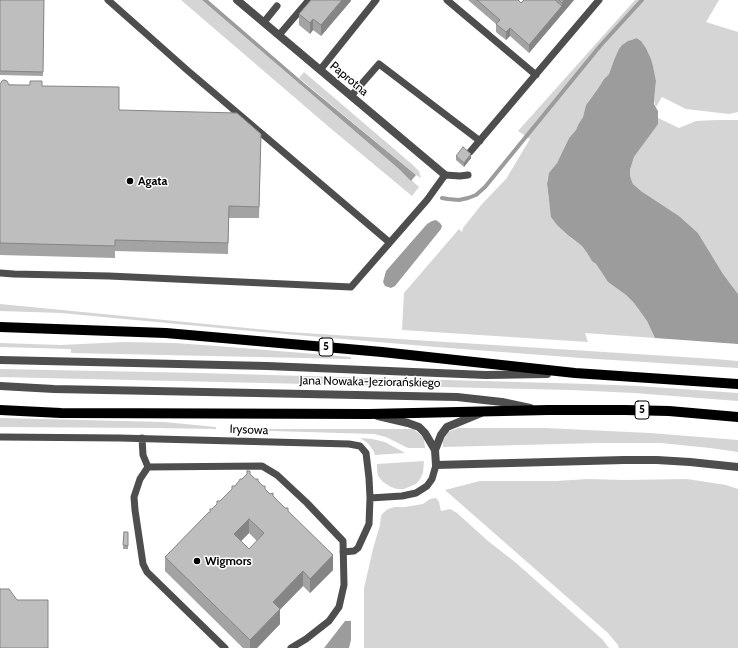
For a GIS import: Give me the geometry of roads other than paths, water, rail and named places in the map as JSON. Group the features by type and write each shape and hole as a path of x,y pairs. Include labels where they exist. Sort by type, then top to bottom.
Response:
{"main road":[{"name":"5","path":"0,327 166,333 382,352 575,373"},
{"name":"Jana Nowaka-Jeziorańskiego","path":"575,373 738,384"},
{"name":"5","path":"0,410 61,413 369,414 545,411"},
{"name":"Jana Nowaka-Jeziorańskiego","path":"545,411 669,411 738,416"}],"street":[{"name":"Paprotna","path":"237,0 445,176"},
{"name":"Jana Nowaka-Jeziorańskiego","path":"0,360 267,366 486,375 575,373"},
{"name":"Jana Nowaka-Jeziorańskiego","path":"0,386 54,389 457,397 502,402 545,411"},
{"path":"484,412 447,427 441,435 435,450 436,465 650,460 738,467"},
{"path":"369,414 419,427 435,450"}],"lane":[{"path":"108,0 193,75 389,242"},
{"path":"279,35 309,0"},
{"path":"320,70 376,0"},
{"path":"447,0 536,75"},
{"path":"470,152 599,0"},
{"path":"264,22 277,6"},
{"path":"351,96 379,64 480,141"},
{"path":"0,273 117,276 351,287 445,176 460,176 468,174"},
{"name":"Irysowa","path":"0,438 142,438 349,444 360,446 366,453 367,460 370,498 369,524 358,548 354,551 344,552"},
{"path":"142,438 143,455 148,467"},
{"path":"370,498 402,496 416,493 427,486 432,479 436,465"},
{"path":"148,467 262,466 277,474 343,541 344,585 339,607 329,622 291,648"},
{"path":"148,467 140,479 134,497 143,564 147,572 225,648"}],"waterway":[{"path":"442,198 459,200 468,198 476,195 485,187 600,46 642,0"}],"place":[{"name":"Agata","path":"130,181"},
{"name":"Wigmors","path":"197,561"}]}
